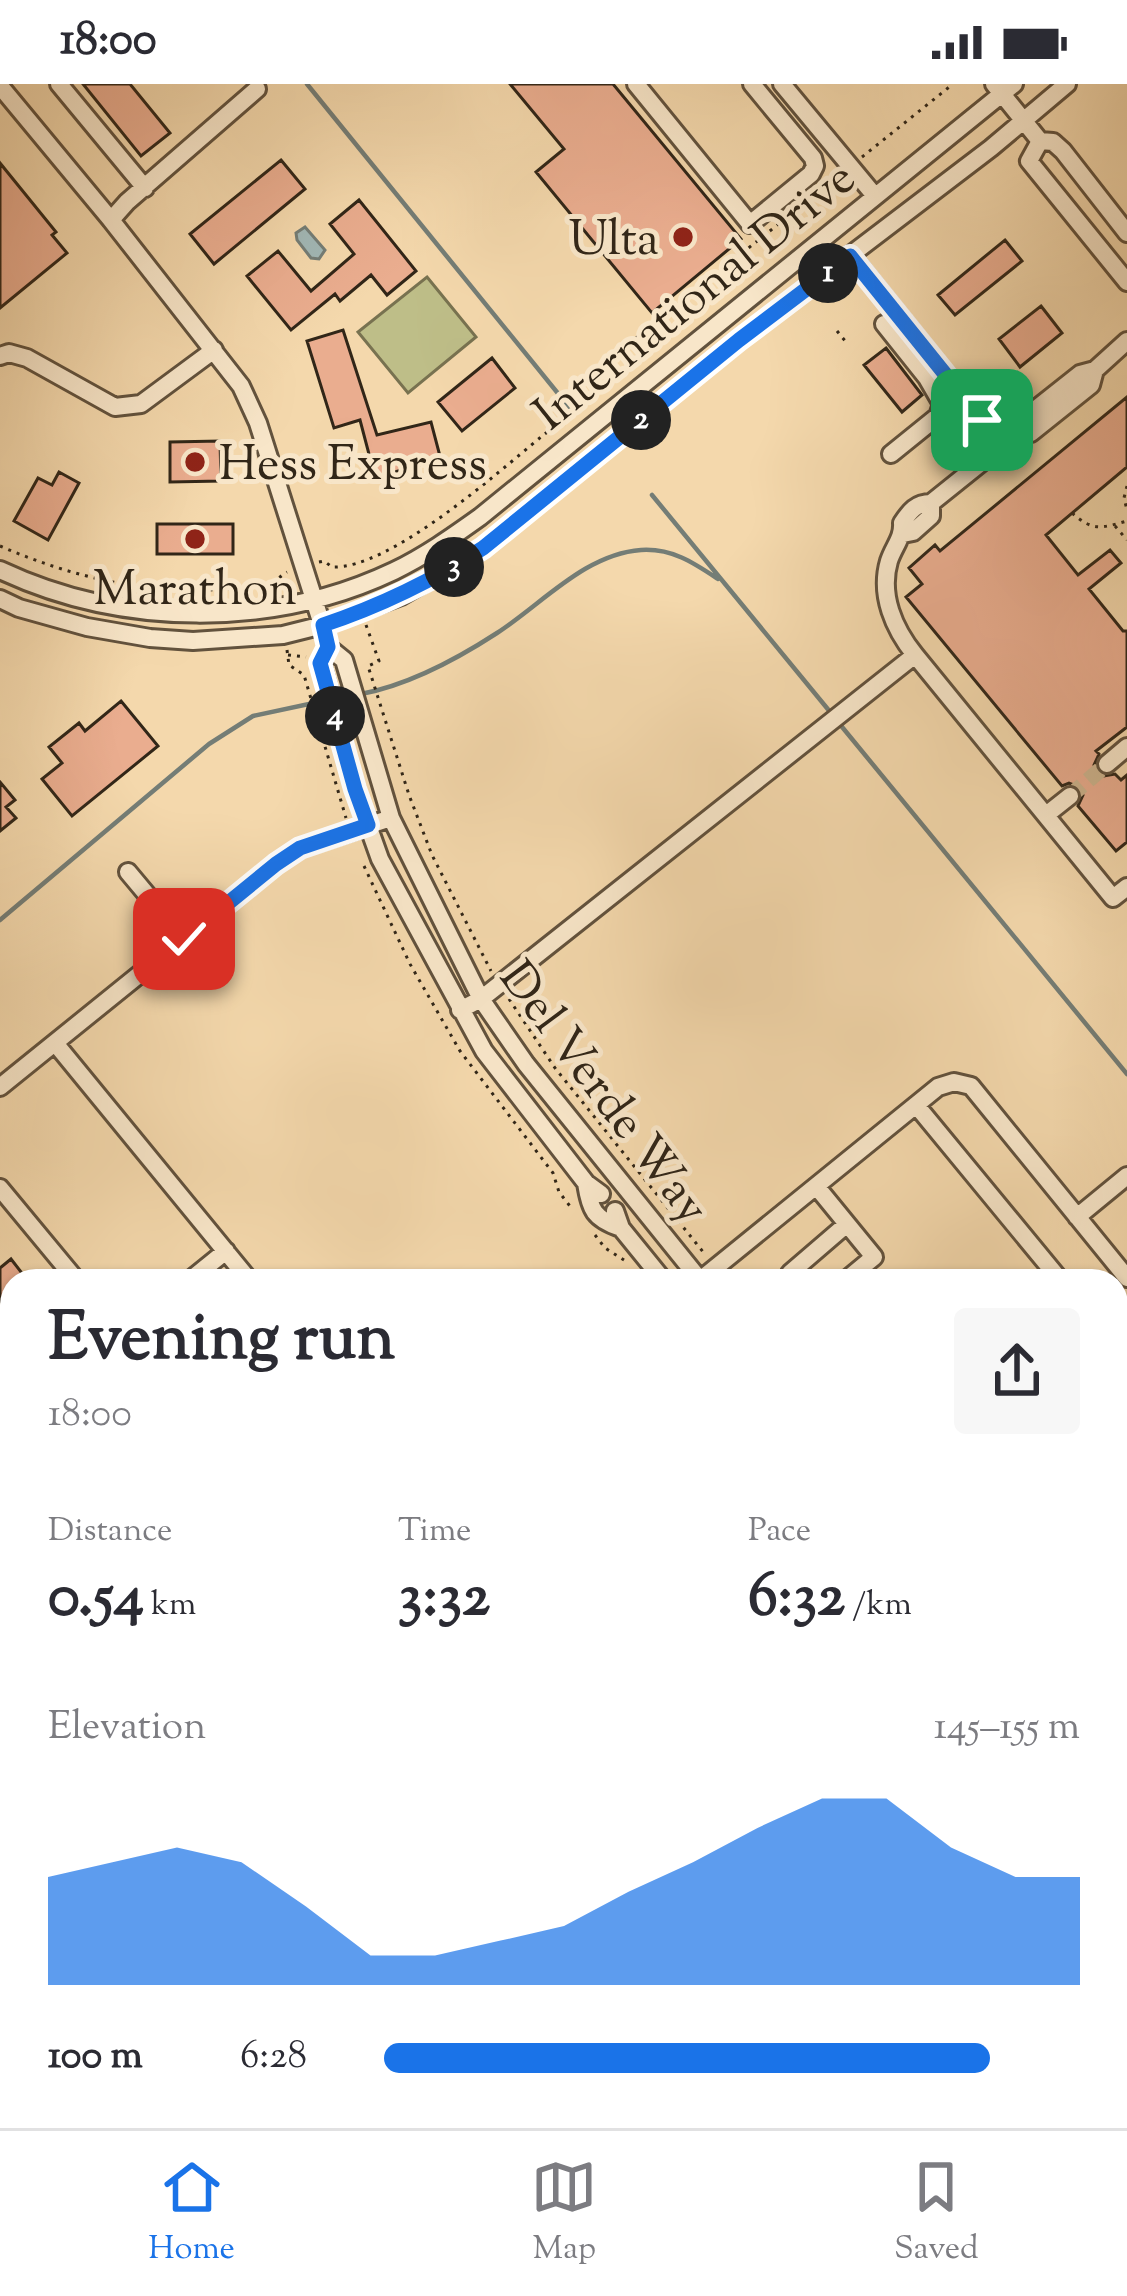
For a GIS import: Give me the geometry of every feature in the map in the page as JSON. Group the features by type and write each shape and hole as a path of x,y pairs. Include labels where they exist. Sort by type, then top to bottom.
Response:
{"street":[{"path":"59,84 145,188"},
{"path":"636,84 750,224 811,174 814,166 813,158 752,84"},
{"path":"782,84 875,196"},
{"name":"International Drive","path":"0,599 87,627 193,641 284,635 401,596 483,548 1066,84"},
{"path":"0,86 241,386 258,423 328,647"},
{"path":"1003,87 1023,121 1040,141 1053,142 1063,152 1127,233"},
{"name":"International Drive","path":"0,570 94,602 181,614 277,608 391,572 447,541 1003,87"},
{"path":"111,220 257,89"},
{"path":"1040,141 1029,161 1127,282"},
{"path":"850,256 1010,440"},
{"path":"884,324 942,404 938,416 891,454"},
{"path":"1127,341 1094,370 1091,385 1031,433 1010,440 932,503 920,503 910,511 890,560 886,592 894,622 915,655 1113,898 1127,887"},
{"path":"0,356 9,353 27,358 115,407 141,404 214,350"},
{"name":"Del Verde Way","path":"655,1269 618,1219 603,1222 590,1205 594,1189 484,1051 380,859 320,663 328,647 344,660 391,818 482,999 526,1064 690,1269"},
{"path":"460,1010 482,999 915,655"},
{"path":"1107,764 1127,747"},
{"path":"1046,815 1070,796"},
{"path":"0,1088 276,864 300,848 391,818"},
{"path":"128,872 184,939"},
{"path":"55,1043 240,1269"},
{"path":"715,1269 938,1087 954,1082 970,1086 1120,1269"},
{"path":"916,1105 1051,1269"},
{"path":"594,1189 608,1166"},
{"path":"1077,1217 1127,1176"},
{"path":"816,1186 874,1257 860,1269"},
{"path":"0,1188 67,1269"},
{"path":"799,1269 848,1224"},
{"path":"204,1269 226,1251"}],"path":[{"path":"0,546 59,570 137,587 189,591 272,584 281,574 304,566 324,561 345,567 381,552 447,513 589,397 606,362 953,84"},
{"path":"837,331 846,342"},
{"path":"1127,487 1127,510"},
{"path":"1072,513 1096,529 1127,521"},
{"path":"1114,524 1127,540"}],"green space":[{"path":"427,277 476,337 408,393 358,332"}],"water":[{"path":"305,227 325,250 319,259 311,258 297,240 296,233"}],"building":[{"path":"83,84 130,84 170,133 141,156"},
{"path":"510,84 613,84 741,239 652,313 536,172 564,149"},
{"path":"281,160 305,189 214,264 190,234"},
{"path":"0,163 56,232 52,235 67,253 0,308"},
{"path":"359,200 416,271 387,295 371,275 340,301 335,294 291,330 247,276 278,251 311,291 354,254 330,224"},
{"path":"1005,240 1022,261 955,315 938,295"},
{"path":"1041,306 1062,333 1020,367 999,339"},
{"path":"343,330 377,435 431,422 441,460 375,477 360,420 334,428 307,341"},
{"path":"886,348 922,395 902,412 864,365"},
{"path":"492,358 515,388 462,431 438,402"},
{"path":"1127,397 1127,467 1046,535 1078,575 1110,550 1121,563 1089,589 1127,631 1127,727 1096,751 1094,765 1104,776 1115,774 1121,780 1127,775 1127,842 1116,851 1078,806 1083,795 1079,787 1062,786 906,597 922,584 909,568 935,545 940,551"},
{"name":"Hess Express","path":"220,441 221,481 170,482 170,442"},
{"path":"59,472 79,483 48,540 14,521 38,478 52,485"},
{"name":"Marathon","path":"157,524 233,524 233,554 157,554"},
{"path":"121,701 158,746 72,816 42,779 62,763 49,747 79,723 85,731"},
{"path":"0,782 15,800 6,807 16,818 0,831"},
{"path":"11,1259 19,1269 0,1269"}],"waterway":[{"path":"307,84 569,407"},
{"path":"652,495 831,713"},
{"path":"361,694 415,678 449,661 497,633 583,570 621,554 663,551 718,579"},
{"path":"0,920 209,744 253,716 323,701"},
{"path":"838,722 1127,1074"}],"tunnel":[{"path":"1070,796 1107,764"}],"place":[{"name":"Ulta","path":"683,237"},
{"name":"Hess Express","path":"195,462"},
{"name":"Marathon","path":"195,539"}],"route":[{"path":"184,939 300,848 368,825 320,663 328,647 323,625 401,596 483,548 850,256 982,420"}]}
